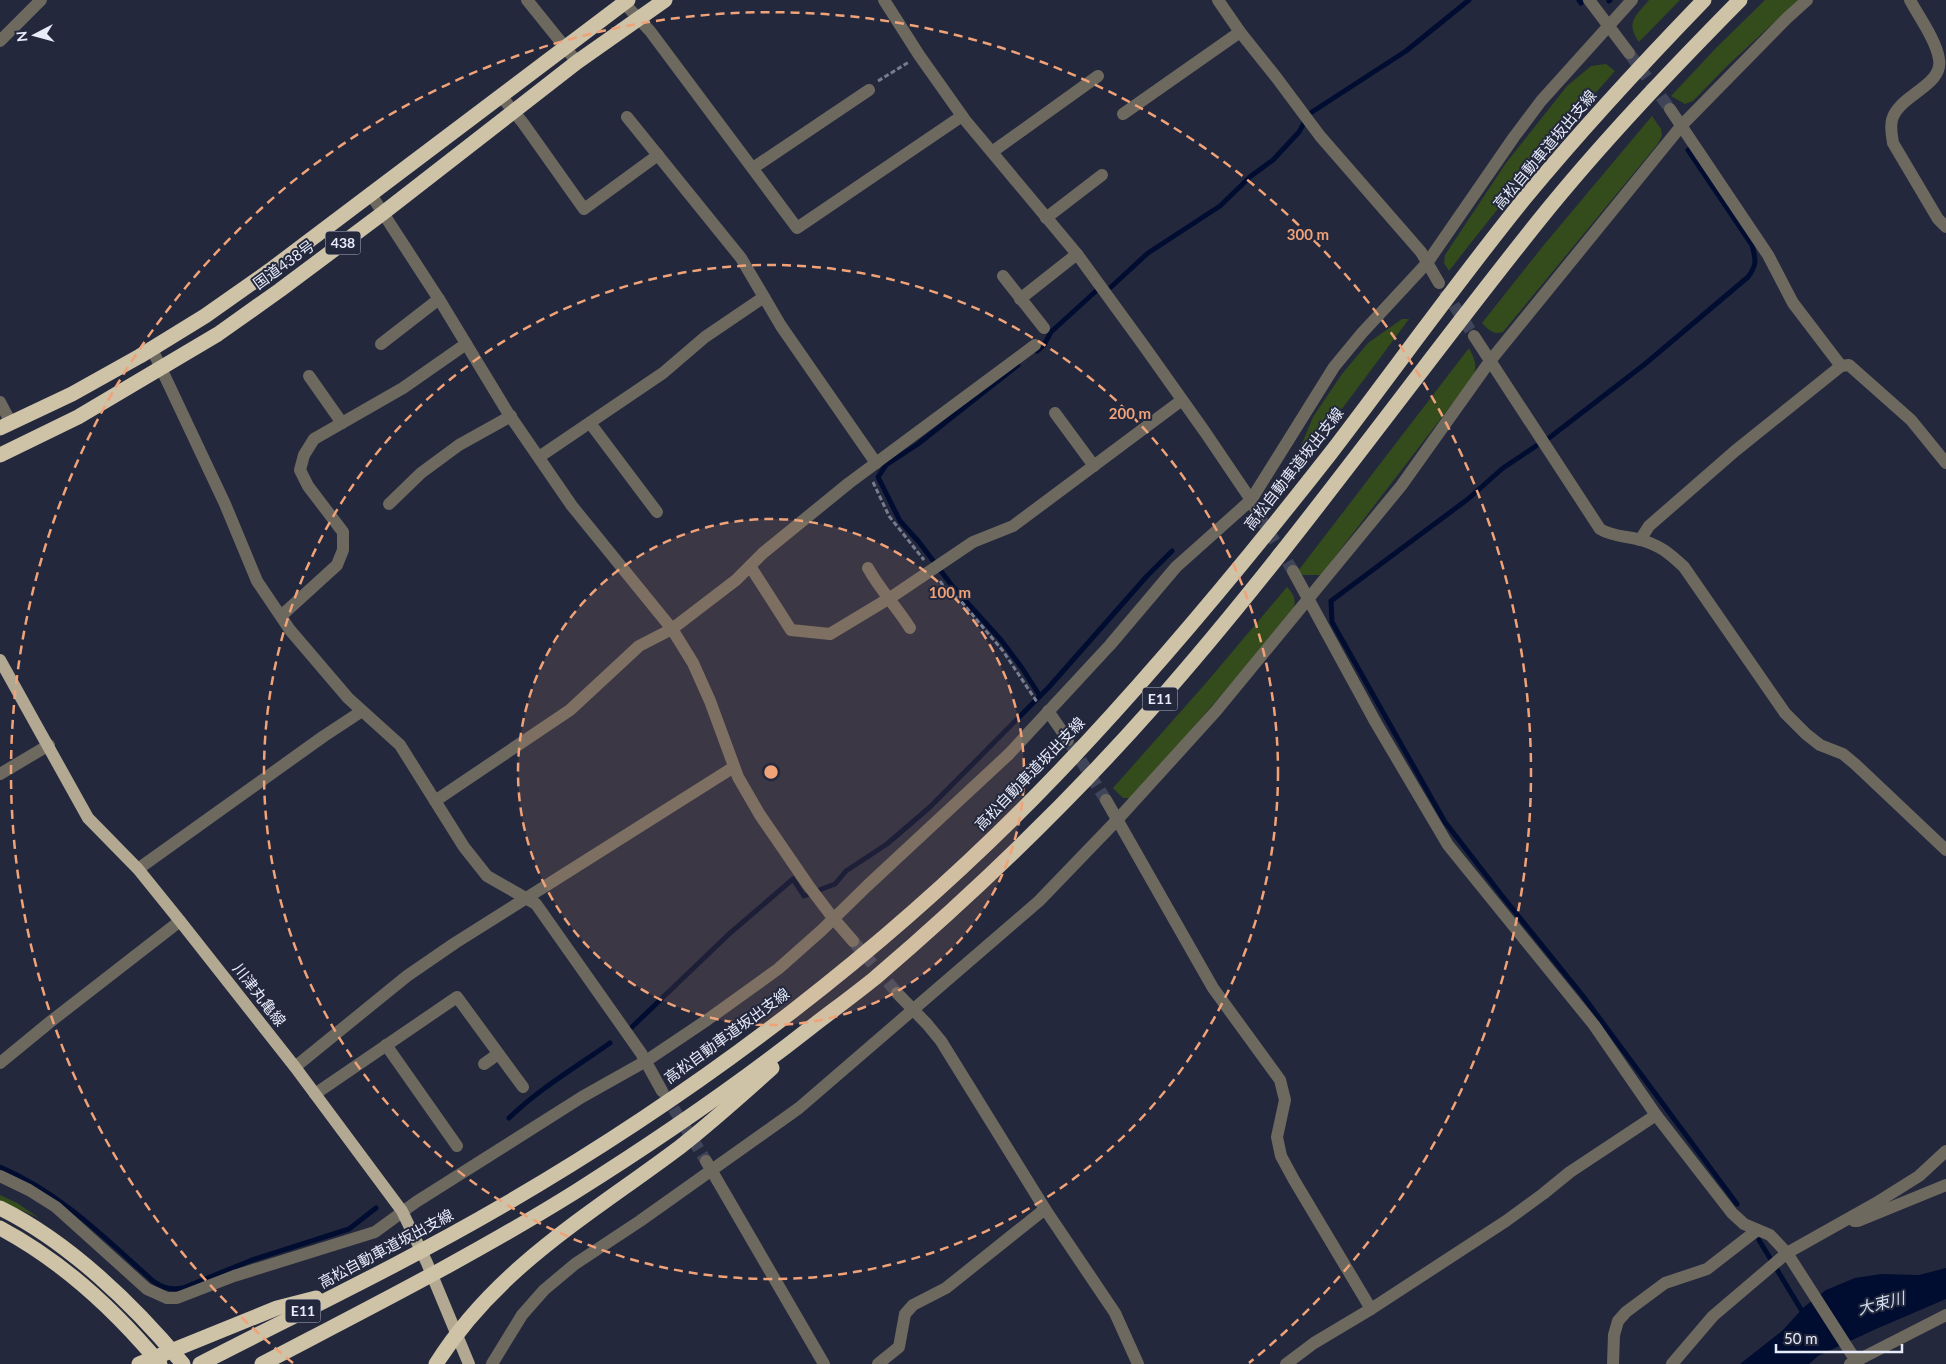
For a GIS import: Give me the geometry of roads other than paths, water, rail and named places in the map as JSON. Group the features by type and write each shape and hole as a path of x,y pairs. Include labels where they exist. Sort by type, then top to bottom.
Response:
{"highway":[{"name":"国道438号","path":"0,455 78,417 218,334 383,213 577,62 664,0"},
{"name":"高松自動車道坂出支線","path":"202,1363 442,1240 559,1172 635,1124 715,1069 855,961 993,837 1054,777 1123,702 1211,601 1329,454 1524,200 1593,119 1704,0"},
{"name":"E11","path":"262,1364 412,1285 572,1194 645,1147 721,1095 872,980 986,879 1072,794 1151,709 1230,618 1348,470 1544,214 1674,67 1740,0"},
{"name":"国道438号","path":"6,425 72,394 152,349 205,316 261,277 626,1"},
{"path":"436,1364 460,1329 503,1281 530,1258 680,1147 721,1114 872,980"},
{"path":"0,1208 34,1228 88,1269 143,1320 183,1364"},
{"path":"0,1228 41,1253 79,1282 134,1334 160,1364"},
{"path":"140,1364 277,1308 343,1291"}],"main road":[{"name":"川津丸亀線","path":"0,660 88,818 138,869 180,921 295,1067 402,1211 427,1263 469,1364"}],"street":[{"path":"0,41 41,0"},
{"path":"527,0 577,62"},
{"path":"884,0 962,116 1076,254 1182,400 1251,500 1259,516"},
{"path":"1218,0 1240,32 1320,136 1421,252 1439,283"},
{"path":"1589,0 1629,53"},
{"path":"0,1176 29,1190 56,1207 147,1289 167,1298 177,1298 234,1276 375,1232 402,1211 582,1097 646,1060 707,1020 778,968 822,930 1009,754 1110,645 1176,567 1251,500 1334,367 1362,333 1428,263 1541,101 1632,0"},
{"path":"492,1364 522,1316 544,1290 575,1264 640,1220 709,1165 799,1108 857,1060 1039,900 1118,819 1216,710 1401,486 1490,360 1682,125 1807,0"},
{"path":"1910,0 1937,49 1940,66 1938,73 1926,85 1898,108 1892,119 1890,129 1893,143 1938,219 1946,227"},
{"path":"626,1 798,228 962,116"},
{"path":"1123,114 1240,32"},
{"path":"992,152 1098,76"},
{"path":"753,168 869,90"},
{"path":"500,96 514,112 584,209 658,155"},
{"path":"1670,109 1768,255 1793,303 1840,366"},
{"path":"627,117 741,258 781,326 871,467"},
{"path":"1046,218 1102,175"},
{"path":"370,193 511,416 572,506 672,629 693,663 710,701 738,777 760,815 814,893 853,941"},
{"path":"1020,298 1076,254"},
{"path":"1002,276 1044,328"},
{"path":"539,458 663,373 705,337 764,297"},
{"path":"381,344 438,298"},
{"path":"1474,336 1600,529 1608,534 1640,540 1664,549 1684,567 1785,713 1820,745 1843,754 1856,764 1946,850"},
{"path":"281,616 336,564 343,550 343,532 308,486 300,470 304,454 314,439 403,388 466,344"},
{"path":"435,801 570,710 639,646 672,629 736,580 763,552 871,467 1035,345"},
{"path":"152,349 225,504 257,581 281,616 348,698 400,745 464,847 487,876 536,904 646,1060 662,1091"},
{"path":"1640,540 1649,526 1735,451 1840,366 1849,366 1911,420 1946,463"},
{"path":"309,376 342,423"},
{"path":"750,566 791,630 830,634 889,598 972,542 1013,526 1182,400"},
{"path":"0,402 6,425"},
{"path":"1055,413 1094,466"},
{"path":"389,504 421,473 459,445 511,416"},
{"path":"590,423 657,512"},
{"path":"868,568 878,585 899,610 910,628"},
{"path":"1293,571 1376,723 1448,845 1594,1025 1656,1115 1732,1213 1744,1224 1770,1235 1783,1256 1795,1264 1854,1360 1946,1315"},
{"path":"138,869 362,711"},
{"path":"1048,711 1068,740"},
{"path":"0,774 49,745"},
{"path":"295,1067 407,976 454,943 734,767"},
{"path":"1106,800 1213,988 1280,1080 1285,1100 1277,1137 1282,1156 1294,1180 1371,1308"},
{"path":"0,1063 180,921"},
{"path":"897,993 941,1042 1045,1209 1115,1313 1138,1364"},
{"path":"315,1094 456,997 523,1088"},
{"path":"386,1045 457,1146"},
{"path":"484,1064 498,1054"},
{"path":"1286,1364 1314,1343 1506,1221 1570,1172 1656,1115"},
{"path":"1672,1364 1713,1316 1783,1256 1844,1222 1919,1176 1946,1151"},
{"path":"709,1165 824,1364"},
{"path":"1844,1222 1858,1221 1946,1185"},
{"path":"878,1364 899,1347 904,1314 914,1305 946,1288 1045,1209"},
{"path":"1613,1364 1614,1334 1618,1321 1626,1312 1665,1283 1707,1269 1756,1230"}],"water":[{"name":"大束川","path":"1946,1268 1946,1299 1818,1356 1809,1364 1740,1364 1782,1331 1804,1307 1826,1290 1855,1278 1881,1274 1919,1275"}],"waterway":[{"path":"1312,112 1406,51 1469,0"},
{"path":"1111,287 1148,253 1220,206 1251,176 1273,160 1299,132 1304,123"},
{"path":"1549,438 1645,364 1748,277 1753,269 1755,259 1752,245 1688,150"},
{"path":"1037,351 1044,345 1051,332 1096,291"},
{"path":"1018,365 918,444 886,465 878,477 900,521 919,542 953,587 1001,640 1040,696"},
{"path":"1536,446 1503,468 1468,499 1331,601 1332,622 1445,822 1583,996 1737,1204"},
{"path":"632,1027 729,934 793,879 804,896 835,884 846,871 887,844 930,807 1049,687 1147,576 1172,551"},
{"path":"509,1118 545,1088 610,1043"},
{"path":"0,1167 63,1203 100,1233 153,1281 170,1289 183,1288 252,1260 349,1229 376,1208"},
{"path":"1759,1240 1805,1316"}],"tunnel":[{"path":"1629,53 1670,109"},
{"path":"1444,290 1474,336"},
{"path":"1259,516 1293,571"},
{"path":"1071,745 1106,800"},
{"path":"853,941 897,993"},
{"path":"664,1093 706,1161"}]}
